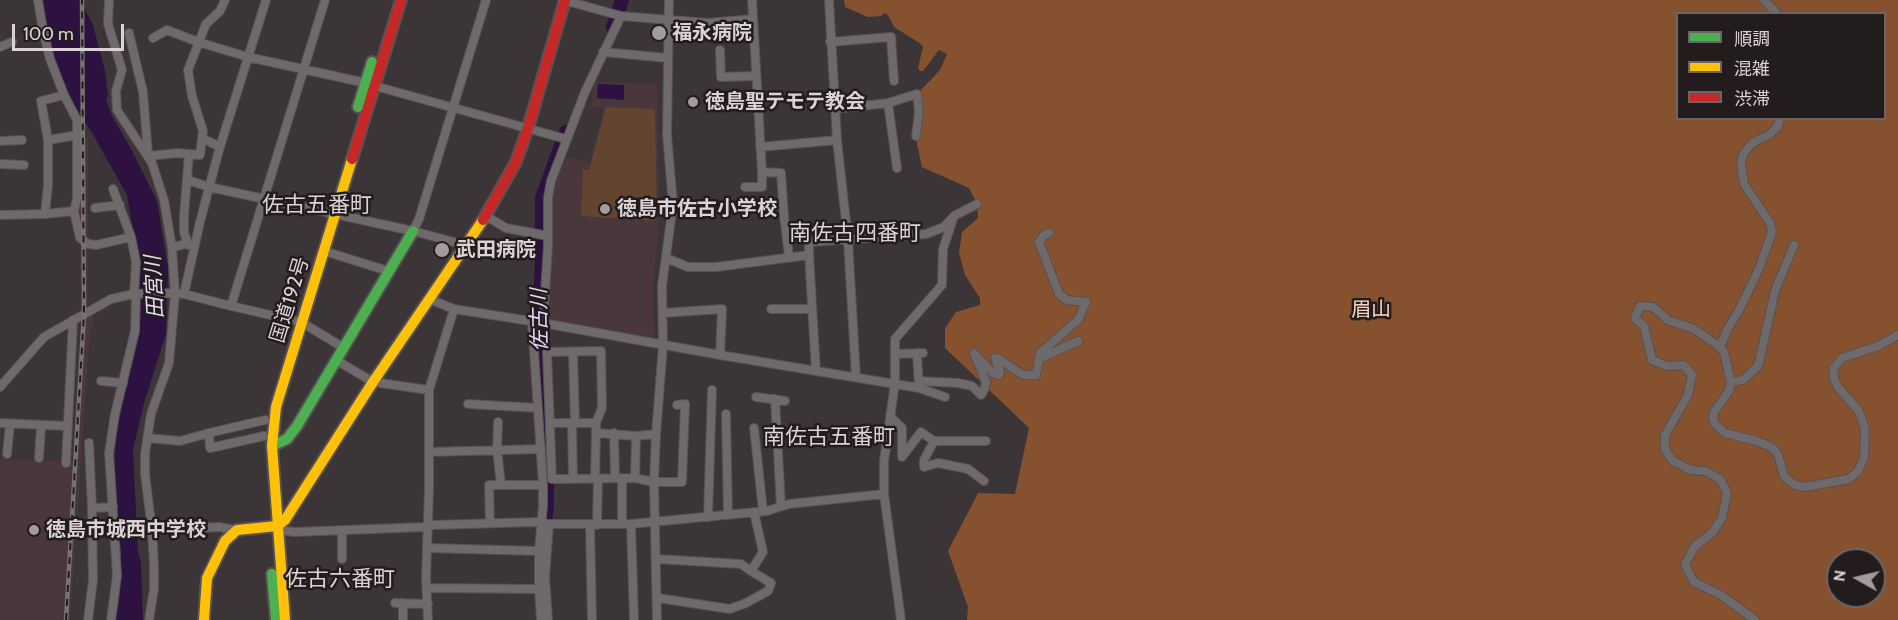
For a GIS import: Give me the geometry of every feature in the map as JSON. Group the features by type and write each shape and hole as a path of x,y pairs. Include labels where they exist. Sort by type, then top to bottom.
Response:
{"main road":[{"name":"国道192号","path":"276,620 272,446 276,407 298,321 370,85 392,0"},
{"name":"国道192号","path":"370,85 401,0"},
{"path":"204,620 207,578 225,541 237,530 273,527 285,520 373,382 486,216 516,162 565,0"},
{"name":"国道192号","path":"285,620 273,527 264,436 265,420 270,396 324,251 331,213"},
{"path":"272,446 287,439 292,433 413,231"}],"street":[{"path":"38,0 50,59 77,120 77,198 74,211 80,238 88,244 96,245 131,237"},
{"path":"109,0 108,24 122,70 116,92 117,110 148,156"},
{"path":"148,156 166,153 200,155 202,138 200,119 192,96 188,70 206,24 220,11 225,0"},
{"path":"177,294 193,251 220,147 266,0"},
{"path":"231,306 325,0"},
{"path":"413,231 419,219 486,0"},
{"path":"565,0 619,16 708,23 753,19"},
{"path":"657,620 654,482 663,345 662,286 673,204 666,135 669,0"},
{"path":"745,187 762,187 752,0"},
{"path":"829,0 837,140 848,240 856,377"},
{"path":"1764,0 1775,12"},
{"path":"619,16 564,138 548,198 538,322 550,423 552,479 635,478 654,482 682,482 685,404 676,405"},
{"path":"153,38 167,30 248,57 454,106 564,138"},
{"path":"129,33 143,92 148,156 164,200 177,294 169,363 151,414 148,438 145,474 152,530 154,588 149,620"},
{"path":"830,42 891,37 894,81"},
{"path":"0,47 12,42"},
{"path":"603,52 668,58"},
{"path":"717,55 721,77 756,76"},
{"path":"835,109 888,103 917,94 919,112 916,136"},
{"path":"45,214 48,185 48,140 41,101 64,95"},
{"path":"888,103 897,168"},
{"path":"1720,347 1759,269 1772,232 1770,224 1744,183 1741,164 1743,155 1754,142 1769,135 1778,126 1779,120"},
{"path":"48,140 77,135"},
{"path":"202,138 220,147"},
{"path":"0,141 22,140"},
{"path":"760,147 837,140"},
{"path":"189,154 184,232 187,243 193,251"},
{"path":"0,164 24,165"},
{"path":"762,172 781,173 789,257"},
{"path":"188,180 209,187 413,231 465,245"},
{"path":"111,620 117,575 109,453 115,414 135,331 136,262 131,237 113,189"},
{"path":"816,371 808,242 926,234 944,226 954,216 978,204"},
{"path":"95,208 120,205"},
{"path":"0,215 74,211"},
{"path":"486,216 506,228 544,236"},
{"path":"901,620 884,494 884,460 895,383 895,339 942,285 943,249 954,216"},
{"path":"429,299 454,309 816,371 895,383 958,382 972,386 981,395 986,382 974,353 992,372 999,375 995,358 1023,375 1036,375 1040,353 1078,320 1086,302 1067,300 1059,294 1039,242 1044,235 1049,233"},
{"path":"172,248 187,243"},
{"path":"1731,382 1743,380 1759,363 1775,291 1794,245"},
{"path":"324,251 388,271"},
{"path":"666,258 688,267 716,267 808,255"},
{"path":"0,387 44,337 111,299 135,294 177,294 298,321 344,348"},
{"path":"1755,620 1721,595 1694,582 1685,565 1695,546 1712,533 1722,518 1727,493 1720,480 1706,471 1691,470 1673,461 1665,449 1665,435 1688,394 1692,375 1684,365 1667,366 1652,360 1644,326 1635,318 1640,306 1653,308 1668,320 1694,329 1720,347 1724,352 1731,382 1729,391 1713,414 1715,424 1725,433 1773,448 1778,455 1784,476 1795,485 1805,487 1849,478 1860,467 1865,453 1865,428 1860,415 1837,386 1833,375 1834,368 1840,359 1878,346 1898,335"},
{"path":"428,620 429,390 454,309"},
{"path":"663,313 722,309 720,355"},
{"path":"771,309 812,309"},
{"path":"66,463 73,320"},
{"path":"1039,358 1078,341"},
{"path":"541,352 601,351 602,408 596,423 597,478 592,620"},
{"path":"541,352 538,408 548,620"},
{"path":"573,352 573,479"},
{"path":"895,354 920,353 919,384"},
{"path":"336,360 373,382 429,390"},
{"path":"101,381 123,383"},
{"path":"919,384 945,397"},
{"path":"708,517 712,390"},
{"path":"756,397 785,400"},
{"path":"775,399 781,506"},
{"path":"468,404 538,408"},
{"path":"726,414 728,515"},
{"path":"890,416 902,428 902,457 921,432 934,441 986,441"},
{"path":"148,438 180,441 265,420"},
{"path":"498,422 497,449 501,485"},
{"path":"0,423 68,426"},
{"path":"550,423 596,423"},
{"path":"8,454 10,424"},
{"path":"39,458 41,426"},
{"path":"209,433 210,448 264,436"},
{"path":"596,433 636,436 656,434"},
{"path":"614,433 622,524"},
{"path":"752,571 763,552 753,433"},
{"path":"635,478 636,436"},
{"path":"934,441 924,460 924,467 938,463 968,469 984,481"},
{"path":"88,620 93,584 89,443"},
{"path":"429,452 541,449"},
{"path":"490,523 489,485 543,485"},
{"path":"273,527 295,532 490,523 631,524 728,515 789,504 884,494"},
{"path":"92,508 113,507"},
{"path":"541,620 539,551 545,524"},
{"path":"631,524 634,620"},
{"path":"152,530 219,527 237,530"},
{"path":"342,530 342,559"},
{"path":"427,548 539,551"},
{"path":"657,559 741,564 771,584 768,591 730,609 658,598"},
{"path":"427,588 539,589"},
{"path":"403,620 399,603 428,604"}],"shaded area":[{"name":"徳島市佐古小学校","path":"593,82 657,84 659,219 653,289 654,339 545,319 553,199 562,156 590,162 604,108 591,107"},
{"path":"606,107 655,109 657,218 654,221 581,216 583,169 589,170"},
{"name":"徳島市城西中学校","path":"79,138 88,138 88,316 93,314 93,329 90,330 70,620 0,620 0,459 73,462 81,316"}],"green space":[{"name":"眉山","path":"844,0 1898,0 1898,620 967,620 968,607 948,551 978,493 1015,494 1029,428 945,348 945,328 956,312 980,305 980,298 965,275 959,253 962,232 978,218 977,204 969,188 922,167 916,139 919,92 940,70 947,54 939,50 923,71 920,71 918,68 923,47 921,44 894,27 888,15 884,13 881,16 868,17 845,7"}],"water":[{"name":"田宮川","path":"42,0 80,0 93,25 105,71 108,96 106,100 112,116 157,201 168,268 166,334 144,403 133,450 143,620 116,620 120,595 121,550 113,475 117,428 138,335 139,268 127,195 91,131 61,86"},
{"path":"598,84 624,85 624,100 597,98"}],"waterway":[{"name":"佐古川","path":"613,27 622,0"},
{"name":"佐古川","path":"544,531 547,503 547,453 538,329 542,264 542,198 566,132"}],"railway":[{"path":"66,620 84,314 82,0"}],"traffic: fast":[{"path":"358,107 372,62"},
{"path":"272,446 287,439 297,426 413,231"},
{"path":"272,574 276,620"}],"traffic: slow":[{"path":"285,620 272,446 276,407 352,159"},
{"path":"204,620 207,578 225,541 237,530 277,526 285,520 373,382 483,220"}],"traffic: jam":[{"path":"352,159 401,0"},
{"path":"483,220 516,162 565,0"}],"place":[{"name":"福永病院","path":"659,33"},
{"name":"徳島聖テモテ教会","path":"693,102"},
{"name":"徳島市佐古小学校","path":"605,209"},
{"name":"武田病院","path":"442,250"},
{"name":"徳島市城西中学校","path":"34,530"}],"district":[{"name":"佐古五番町","path":"317,206"},
{"name":"南佐古四番町","path":"855,234"},
{"name":"南佐古五番町","path":"829,438"},
{"name":"佐古六番町","path":"340,580"}]}
